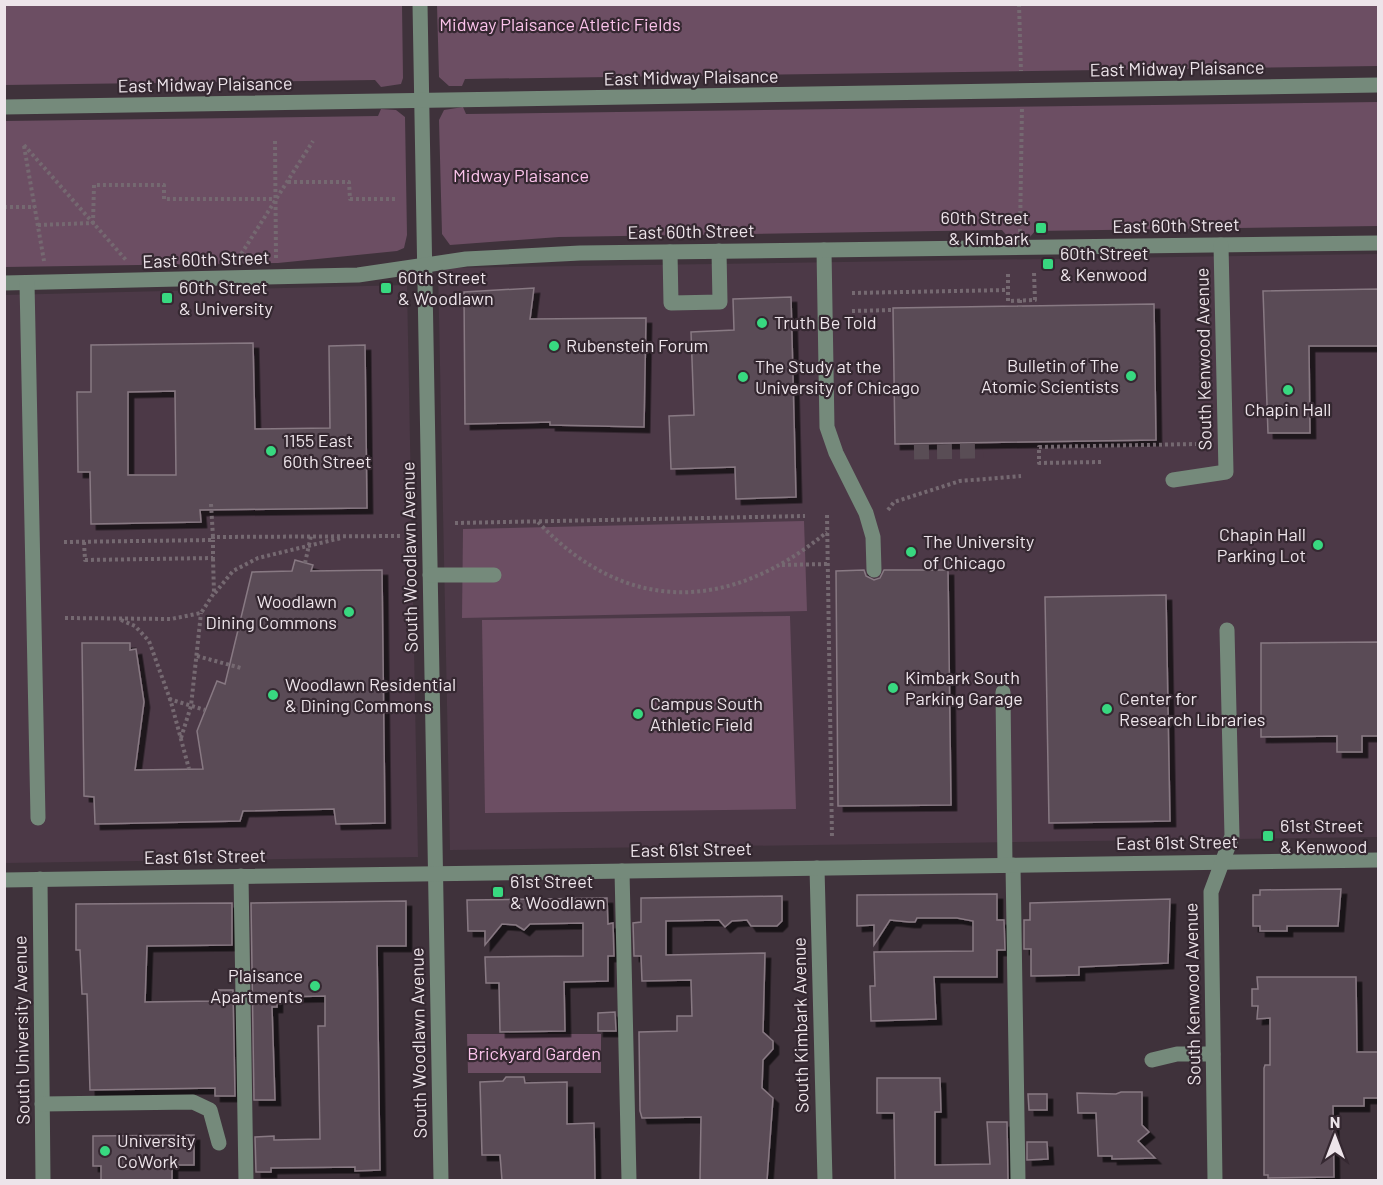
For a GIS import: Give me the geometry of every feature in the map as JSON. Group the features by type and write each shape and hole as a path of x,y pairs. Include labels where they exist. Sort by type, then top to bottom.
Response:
{"street":[{"name":"South Woodlawn Avenue","path":"420,4 441,1180"},
{"name":"East Midway Plaisance","path":"4,107 1378,85"},
{"name":"East 60th Street","path":"4,284 358,275 494,257 719,251 1378,243"},
{"name":"South Kenwood Avenue","path":"1173,480 1226,472 1221,245"},
{"path":"824,250 827,427 836,453 868,519 873,537 874,570"},
{"path":"670,252 671,303 720,302 719,251"},
{"path":"27,283 38,818"},
{"path":"430,575 494,575"},
{"name":"South Kenwood Avenue","path":"1215,1180 1210,892 1232,836 1227,630"},
{"path":"1003,692 1018,1180"},
{"name":"East 61st Street","path":"4,880 1378,860"},
{"name":"South Kimbark Avenue","path":"817,868 825,1180"},
{"path":"622,871 629,1180"},
{"path":"241,876 246,1180"},
{"name":"South University Avenue","path":"40,879 43,1180"},
{"path":"1152,1060 1177,1054 1213,1054"},
{"path":"42,1104 193,1102 210,1110 219,1143"}],"path":[{"path":"1019,4 1021,71"},
{"path":"1020,237 1022,107"},
{"path":"274,141 276,258"},
{"path":"238,259 313,141"},
{"path":"44,261 24,145 126,260"},
{"path":"287,182 349,182 350,199 397,199"},
{"path":"93,223 94,185 164,184 164,199 275,199"},
{"path":"4,207 35,207"},
{"path":"38,225 93,223"},
{"path":"1008,274 1008,301 1035,300 1034,273"},
{"path":"852,294 1008,290"},
{"path":"1020,300 1020,307"},
{"path":"852,311 893,310"},
{"path":"1101,462 1039,462 1039,447 1196,444"},
{"path":"888,510 894,502 960,481 1021,476"},
{"path":"211,504 214,594"},
{"path":"827,515 832,838"},
{"path":"455,523 805,516"},
{"path":"538,522 559,544 609,575 641,588 677,593 716,591 760,577 797,557 827,532"},
{"path":"304,563 311,536"},
{"path":"181,739 190,706 201,613 232,571 258,558 350,536"},
{"path":"64,542 402,536"},
{"path":"84,542 85,560 213,558"},
{"path":"781,565 828,564"},
{"path":"65,618 171,619 201,613"},
{"path":"118,618 135,626 149,641 189,769"},
{"path":"197,656 241,668"},
{"path":"169,699 205,710"}],"shaded area":[{"name":"The University of Chicago","path":"1378,254 1378,837 450,850 438,268"},
{"path":"407,285 418,857 5,863 4,295"}],"green space":[{"path":"4,5 402,5 403,78 401,84 381,87 375,80 5,85"},
{"name":"Midway Plaisance Atletic Fields","path":"437,5 1378,5 1378,66 465,79 462,86 449,86 439,77"},
{"name":"Midway Plaisance","path":"1378,102 1378,226 1035,231 1030,237 1008,237 1002,230 559,237 450,245 442,234 439,120 444,110 463,107 466,114"},
{"name":"Midway Plaisance","path":"381,109 396,110 405,117 407,235 404,248 397,251 278,263 5,267 5,121 378,116"},
{"path":"804,521 807,611 462,618 463,529"},
{"name":"Campus South Athletic Field","path":"790,616 796,809 485,813 482,620"},
{"name":"Brickyard Garden","path":"467,1034 601,1034 601,1073 468,1073"}],"building":[{"name":"Rubenstein Forum","path":"534,288 530,319 646,318 644,427 550,425 550,422 465,424 464,292"},
{"name":"Chapin Hall","path":"1378,289 1378,346 1309,346 1310,433 1268,433 1263,291"},
{"name":"The Study at the University of Chicago","path":"791,297 796,497 736,499 735,467 671,469 669,416 694,415 691,332 734,330 733,299"},
{"path":"1154,304 1156,440 895,444 893,308"},
{"name":"1155 East 60th Street","path":"253,343 255,429 330,428 329,346 365,345 367,508 200,510 201,522 91,524 90,472 78,472 77,392 91,392 91,345","holes":["175,391 176,475 128,475 128,392"]},
{"name":"Woodlawn Residential & Dining Commons","path":"295,560 313,565 311,571 382,570 385,823 336,824 334,809 243,811 240,821 95,824 94,797 84,796 82,643 130,643 130,650 136,649 144,702 135,770 203,769 197,731 217,681 225,684 252,572 292,571"},
{"name":"Kimbark South Parking Garage","path":"864,570 866,576 874,580 880,578 884,570 948,570 951,805 838,806 836,571"},
{"name":"Center for Research Libraries","path":"1166,595 1170,821 1049,823 1045,597"},
{"path":"1378,642 1378,736 1362,736 1362,752 1337,752 1337,736 1261,737 1261,643"},
{"path":"1341,889 1338,926 1287,926 1287,931 1260,931 1260,926 1253,926 1253,895 1260,895 1260,890"},
{"path":"997,894 997,920 1004,920 1005,950 997,950 997,977 934,977 936,1019 871,1021 870,986 875,986 874,952 973,951 973,921 957,918 917,918 915,922 890,920 874,945 874,925 857,926 857,895"},
{"path":"782,896 782,921 777,926 751,926 747,920 732,921 725,927 719,920 666,921 666,955 765,953 763,1032 773,1041 773,1049 763,1060 762,1088 773,1098 767,1180 700,1180 701,1117 642,1118 640,1111 639,1032 677,1031 677,1016 692,1016 691,980 642,981 641,956 634,956 633,923 641,922 641,898"},
{"path":"607,898 608,924 613,923 614,956 608,956 608,981 564,982 565,1031 500,1032 499,983 486,983 485,957 583,956 583,923 530,924 524,930 516,925 502,924 485,945 485,931 468,931 467,900"},
{"path":"1170,899 1168,963 1079,967 1079,975 1031,976 1031,949 1024,949 1024,920 1030,920 1030,903"},
{"path":"406,901 406,946 377,946 380,1170 355,1171 355,1167 271,1168 271,1172 256,1172 255,1137 274,1136 274,1140 320,1139 318,1026 325,1026 325,996 277,997 277,1007 272,1007 275,1100 254,1100 251,903"},
{"path":"232,903 232,945 147,946 145,1002 214,1001 214,990 233,990 235,1096 215,1096 215,1088 90,1090 87,994 82,994 80,950 76,950 76,904"},
{"path":"1257,977 1356,977 1357,1052 1378,1052 1378,1098 1364,1098 1364,1106 1333,1106 1334,1177 1268,1178 1268,1175 1264,1175 1264,1068 1265,1065 1270,1065 1270,1018 1257,1019 1258,1006 1252,1006 1252,989 1258,989"},
{"path":"615,1012 616,1031 598,1031 598,1013"},
{"path":"506,1077 524,1077 525,1083 567,1082 567,1124 594,1123 595,1180 502,1180 500,1155 482,1155 480,1082 503,1081"},
{"path":"877,1078 940,1078 941,1112 935,1112 935,1165 990,1164 987,1122 1007,1122 1008,1180 895,1180 894,1113 877,1113"},
{"path":"1142,1092 1142,1125 1149,1132 1138,1141 1155,1158 1112,1159 1112,1156 1098,1156 1096,1113 1078,1113 1077,1093 1116,1094"},
{"path":"1028,1094 1047,1094 1047,1110 1029,1110"},
{"path":"194,1135 194,1165 172,1165 172,1180 101,1180 101,1166 93,1166 93,1136"},
{"path":"1027,1142 1047,1142 1048,1159 1027,1160"}],"tunnel":[{"path":"914,452 983,451"}],"place":[{"name":"60th Street & Kimbark","path":"1041,228"},
{"name":"60th Street & Kenwood","path":"1048,264"},
{"name":"60th Street & Woodlawn","path":"386,288"},
{"name":"60th Street & University","path":"167,298"},
{"name":"Truth Be Told","path":"762,323"},
{"name":"Rubenstein Forum","path":"554,346"},
{"name":"Bulletin of The Atomic Scientists","path":"1131,376"},
{"name":"The Study at the University of Chicago","path":"743,377"},
{"name":"Chapin Hall","path":"1288,390"},
{"name":"1155 East 60th Street","path":"271,451"},
{"name":"Chapin Hall Parking Lot","path":"1318,545"},
{"name":"The University of Chicago","path":"911,552"},
{"name":"Woodlawn Dining Commons","path":"349,612"},
{"name":"Kimbark South Parking Garage","path":"893,688"},
{"name":"Woodlawn Residential & Dining Commons","path":"273,695"},
{"name":"Center for Research Libraries","path":"1107,709"},
{"name":"Campus South Athletic Field","path":"638,714"},
{"name":"61st Street & Kenwood","path":"1268,836"},
{"name":"61st Street & Woodlawn","path":"498,892"},
{"name":"Plaisance Apartments","path":"315,986"},
{"name":"University CoWork","path":"105,1151"}]}
